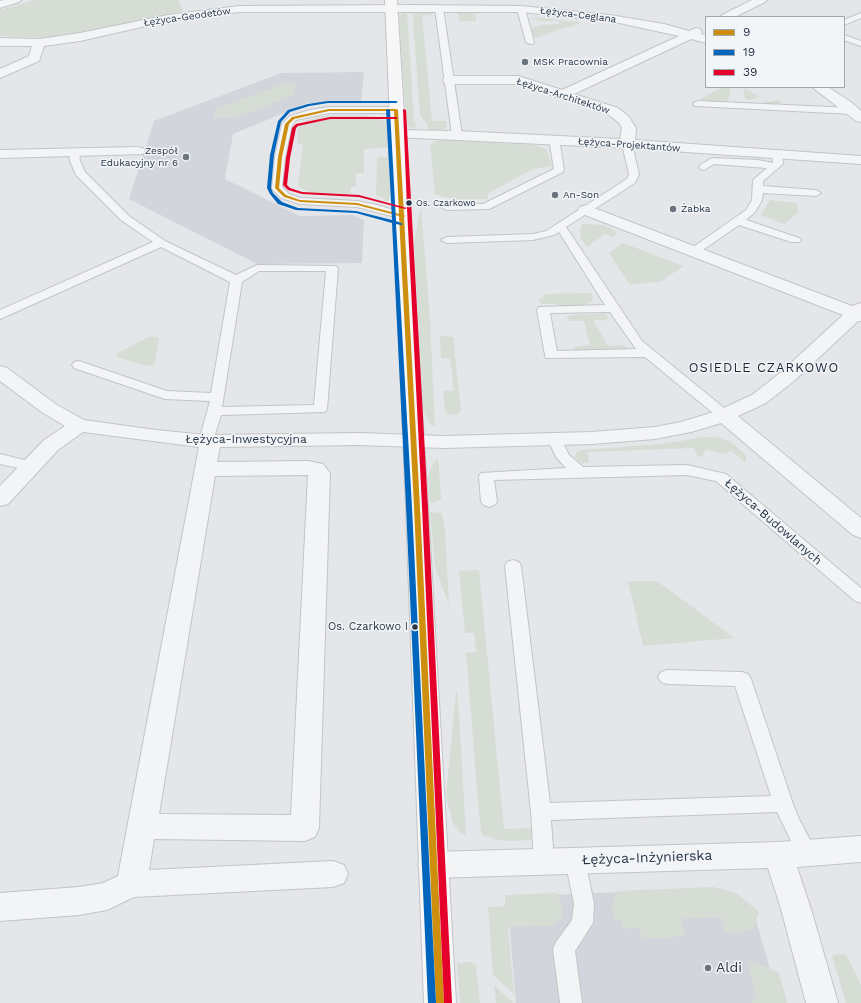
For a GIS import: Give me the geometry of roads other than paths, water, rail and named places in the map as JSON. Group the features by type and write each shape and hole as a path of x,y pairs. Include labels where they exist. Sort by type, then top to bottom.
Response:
{"main road":[{"path":"392,4 440,1003"}],"street":[{"path":"0,5 15,0"},
{"path":"728,16 761,0"},
{"name":"Łężyca-Ceglana","path":"392,4 438,4 521,9 610,18 691,34 705,39"},
{"name":"Łężyca-Geodetów","path":"0,42 39,43 80,37 168,18 212,12 265,8 392,4"},
{"path":"563,94 705,27"},
{"path":"0,74 35,58 39,43"},
{"name":"Łężyca-Architektów","path":"449,80 498,79 530,83 613,111 624,120 629,128 628,144"},
{"path":"820,88 857,115"},
{"name":"Łężyca-Projektantów","path":"398,134 457,135 628,144 776,161 861,160"},
{"path":"0,154 138,151"},
{"path":"414,440 444,442 592,438 655,433 684,428 724,416 759,399 787,377 859,312 693,252 586,210"},
{"name":"Łężyca-Inwestycyjna","path":"0,372 50,409 79,425 128,433 209,441 359,439 414,440"},
{"path":"724,416 861,530"},
{"path":"0,499 51,445 79,425"},
{"path":"131,884 209,448 209,441"},
{"path":"142,826 305,828 319,473 315,469 308,468 205,469"},
{"name":"Łężyca-Inżynierska","path":"433,866 575,860 792,854 861,849"},
{"path":"792,854 796,909 822,1003"},
{"path":"0,907 79,901 107,896 131,884 333,874"}],"lane":[{"path":"438,4 457,135"},
{"path":"521,9 530,42"},
{"path":"845,23 861,15"},
{"path":"845,37 861,44"},
{"path":"698,104 857,115"},
{"path":"396,110 328,110 293,118 287,124 280,157 277,188 285,196 300,201 357,204 403,216"},
{"path":"446,207 485,206 559,170 555,145 557,140"},
{"path":"447,240 533,237 550,233 630,181 634,174 628,144"},
{"path":"74,152 75,161 80,173 125,218 161,243 236,280"},
{"path":"704,167 712,161 758,163 776,161"},
{"path":"693,252 739,221 754,207 758,180 776,161"},
{"path":"757,189 816,193"},
{"path":"739,221 795,240"},
{"path":"560,226 637,344 724,416"},
{"path":"0,315 161,243"},
{"path":"79,365 165,395 216,404 320,409 332,268 257,268 236,280"},
{"path":"209,441 236,280"},
{"path":"613,308 543,310 551,355 647,353"},
{"path":"554,438 563,457 579,472"},
{"path":"0,459 32,466"},
{"name":"Łężyca-Budowlanych","path":"489,502 486,476 579,472 687,470 721,477 861,597"},
{"path":"513,566 541,812 544,862"},
{"path":"667,677 742,679 790,822 792,854"},
{"path":"541,812 783,804"},
{"path":"571,1003 564,948 582,923 584,904 575,860"}],"place":[{"name":"MSK Pracownia","path":"525,62"},
{"name":"Zespół Edukacyjny nr 6","path":"186,157"},
{"name":"An-Son","path":"555,195"},
{"name":"Os. Czarkowo","path":"409,203"},
{"name":"Żabka","path":"673,209"},
{"name":"Os. Czarkowo I","path":"415,627"},
{"name":"Aldi","path":"708,968"}],"district":[{"name":"OSIEDLE CZARKOWO","path":"764,368"}]}
